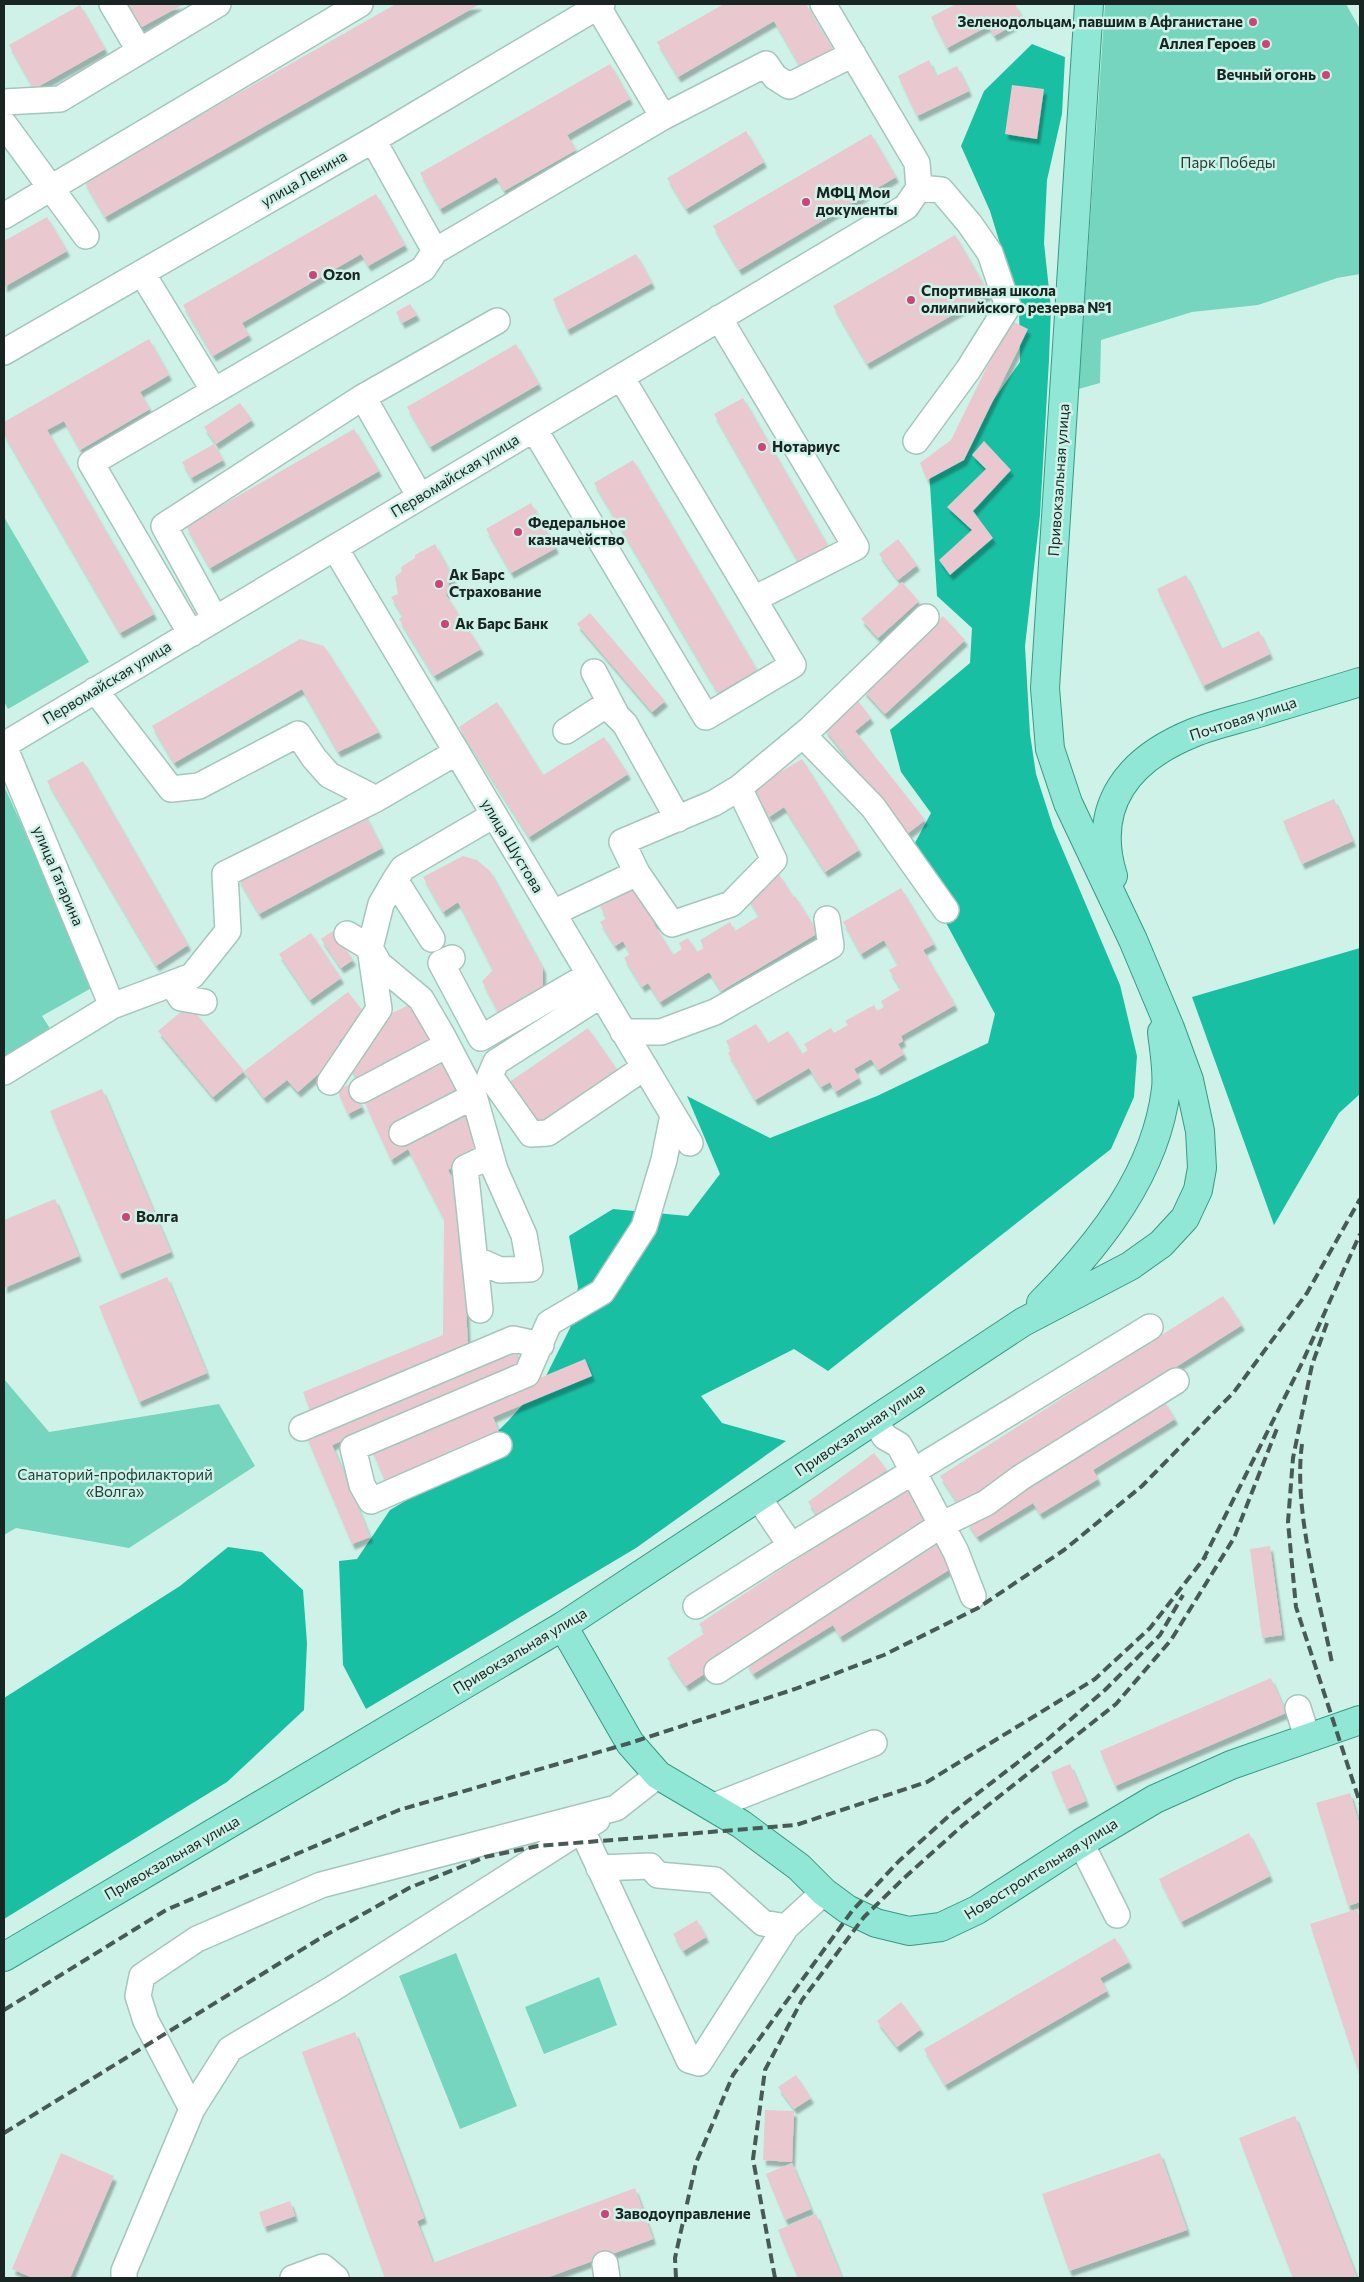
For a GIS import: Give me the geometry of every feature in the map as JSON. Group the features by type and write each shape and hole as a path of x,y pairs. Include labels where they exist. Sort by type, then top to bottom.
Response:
{"main road":[{"name":"Привокзальная улица","path":"1089,4 1045,688 1050,749 1068,803 1133,940"},
{"name":"Почтовая улица","path":"1133,940 1107,856 1108,815 1121,784 1154,752 1194,733 1360,682"},
{"path":"1023,1322 1130,1266 1161,1244 1185,1218 1198,1190 1202,1168 1200,1131 1189,1080 1133,940"},
{"path":"1023,1322 1076,1268 1109,1224 1135,1183 1154,1139 1166,1088 1157,998"},
{"name":"Привокзальная улица","path":"4,1957 563,1626 1023,1322"},
{"name":"Новостроительная улица","path":"563,1626 630,1743 658,1775 741,1824 799,1867 824,1892 847,1909 876,1923 909,1931 941,1928 977,1910 1081,1843 1155,1799 1231,1765 1360,1720"}],"street":[{"path":"112,4 139,50"},
{"path":"4,102 60,99 218,4"},
{"path":"4,216 49,187 360,4"},
{"path":"823,4 917,162 912,198 942,190 969,222 990,253 1008,306 968,370 916,441"},
{"path":"600,5 663,117"},
{"name":"улица Ленина","path":"4,352 372,140 569,13 600,5"},
{"path":"191,634 91,463 423,270 435,251 663,117 766,64 775,77 789,86 853,54"},
{"path":"4,124 86,236"},
{"path":"372,140 435,251"},
{"name":"Первомайская улица","path":"4,746 719,318 912,198"},
{"path":"142,273 214,391"},
{"path":"719,318 856,547 754,599"},
{"path":"215,619 164,526 363,397 497,322"},
{"path":"534,429 706,717 793,665 621,377"},
{"path":"363,397 420,497"},
{"name":"улица Шустова","path":"334,548 690,1143"},
{"path":"739,788 774,860 731,904 672,924 637,873 622,842 714,803 739,788 803,735 926,617"},
{"path":"594,672 617,716"},
{"path":"95,690 171,789 199,786 298,734 314,758 329,774 376,799"},
{"path":"566,731 606,705 625,724 678,819"},
{"path":"803,735 873,808 946,910"},
{"name":"улица Гагарина","path":"4,746 112,1006"},
{"path":"4,1072 112,1006 192,976 228,931 225,874 376,799 457,752"},
{"path":"330,1082 379,1008 370,948 381,904 395,880 403,868 494,816"},
{"path":"553,914 637,873"},
{"path":"395,880 432,939"},
{"path":"623,1032 661,1032 715,1012 831,946 827,919"},
{"path":"347,934 370,948 379,964 421,999 474,1096 495,1170 524,1235 530,1269 500,1270 476,1259"},
{"path":"452,958 442,963 481,1038 595,985"},
{"path":"172,984 181,998 204,1002"},
{"path":"595,985 496,1062 490,1076 531,1134 548,1133 645,1067"},
{"path":"362,1090 447,1045"},
{"path":"402,1133 474,1096"},
{"path":"499,1445 371,1501 362,1485 353,1448 527,1374 541,1346 549,1324 602,1292 644,1227 664,1160 673,1115"},
{"path":"480,1310 465,1168 490,1156"},
{"path":"696,1606 1150,1327"},
{"path":"302,1428 513,1339 541,1346"},
{"path":"717,1671 941,1526 986,1503 1020,1478 1176,1381"},
{"path":"875,1421 885,1437 899,1445 956,1552 974,1596"},
{"path":"758,1497 792,1546"},
{"path":"1298,1708 1307,1737"},
{"path":"712,1807 874,1743"},
{"path":"124,2278 124,2271 192,2109 230,2049 332,1988 582,1830 616,1808 658,1775"},
{"path":"192,2109 146,2021 138,1996 142,1976 197,1939 321,1885 616,1808"},
{"path":"582,1830 689,2060 699,2063 786,1927 824,1892"},
{"path":"1081,1843 1117,1915"},
{"path":"599,1868 650,1866 658,1875 715,1880 763,1923 786,1927"},
{"path":"293,2278 323,2267 336,2278"}],"green space":[{"name":"Парк Победы","path":"1105,4 1346,4 1360,29 1360,274 1337,278 1258,305 1192,312 1101,340 1100,383 1075,390 1081,357"},
{"path":"1032,44 1065,57 1062,114 1047,180 1044,243 1051,308 1040,515 1025,646 1030,734 1036,774 1053,827 1120,985 1137,1056 1134,1097 1111,1149 828,1371 794,1349 701,1396 722,1423 786,1441 636,1548 366,1709 343,1665 339,1561 357,1559 390,1510 461,1468 509,1420 543,1382 570,1328 578,1287 569,1236 613,1209 688,1216 720,1174 687,1096 770,1138 877,1096 988,1043 995,1014 909,854 931,813 901,772 890,730 970,663 972,628 937,596 929,469 983,415 1020,362 1019,306 990,211 961,146 984,91"},
{"path":"4,517 89,662 8,709 4,702"},
{"path":"4,786 95,986 42,1016 54,1035 4,1066"},
{"path":"1360,948 1360,1094 1339,1113 1274,1225 1192,997"},
{"name":"Санаторий-профилакторий «Волга»","path":"4,1379 49,1432 219,1404 255,1466 129,1548 16,1528 4,1535"},
{"path":"228,1547 262,1552 303,1590 307,1643 304,1710 227,1782 4,1919 4,1698 180,1586"},
{"path":"456,1953 517,2106 460,2129 399,1976"},
{"path":"599,1977 617,2025 544,2054 525,2007"}],"building":[{"path":"125,4 184,4 138,29"},
{"path":"396,4 480,4 105,217 84,181"},
{"path":"724,4 806,4 835,53 803,71 774,21 678,77 657,42"},
{"path":"956,4 1015,4 1023,20 994,36 988,26 947,48 931,17"},
{"path":"80,5 105,49 34,89 9,45"},
{"path":"929,60 936,76 957,66 969,91 917,116 898,76"},
{"path":"610,64 630,99 567,135 576,150 504,191 496,177 440,209 420,173"},
{"path":"1012,85 1044,89 1037,139 1005,134"},
{"path":"746,131 764,162 686,209 667,178"},
{"path":"871,134 896,177 739,270 713,226"},
{"path":"376,194 405,245 368,266 361,254 242,323 249,335 213,356 183,305"},
{"path":"47,217 67,251 4,287 4,241"},
{"path":"955,235 989,294 867,364 833,306"},
{"path":"636,254 652,283 567,330 553,299"},
{"path":"410,304 417,315 402,323 396,312"},
{"path":"1010,320 1028,329 964,460 927,480 920,463 951,440"},
{"path":"149,339 169,375 140,392 150,409 80,450 64,421 47,430 154,614 120,633 4,434 4,422"},
{"path":"516,344 539,384 430,447 407,407"},
{"path":"743,398 828,546 799,563 714,414"},
{"path":"240,403 252,420 216,444 204,427"},
{"path":"354,429 379,471 210,568 186,526"},
{"path":"984,441 1011,470 973,511 993,538 950,575 939,560 972,530 947,507 986,469 972,455"},
{"path":"214,444 223,460 191,478 182,462"},
{"path":"633,460 757,670 718,693 594,483"},
{"path":"531,503 556,548 511,573 486,529"},
{"path":"898,539 917,565 898,580 879,554"},
{"path":"435,544 454,580 449,583 446,595 481,649 434,676 399,619 403,616 391,597 398,594 395,577 402,571 401,567 415,558 415,555"},
{"path":"1186,575 1221,649 1259,631 1270,654 1203,686 1157,589"},
{"path":"902,582 919,601 878,638 861,619"},
{"path":"590,613 665,701 652,712 577,624"},
{"path":"943,616 965,640 885,714 863,690"},
{"path":"300,639 324,646 379,732 338,752 302,689 174,763 152,726"},
{"path":"858,701 871,718 855,731 925,820 907,834 824,728"},
{"path":"497,702 543,775 604,737 628,774 529,837 459,727"},
{"path":"802,759 859,850 825,872 784,807 769,817 752,789"},
{"path":"83,761 188,945 156,966 47,781"},
{"path":"1334,799 1353,841 1302,864 1283,821"},
{"path":"363,811 382,848 259,914 238,878"},
{"path":"463,856 477,860 490,871 543,968 543,986 534,1000 501,1018 482,981 493,970 458,902 443,912 423,877"},
{"path":"779,874 818,933 721,991 709,972 660,1002 648,983 642,987 624,958 630,954 623,941 615,946 600,922 607,918 600,907 632,888 638,897 645,893 661,920 654,924 673,955 682,949 679,943 688,938 697,952 704,948 700,940 730,922 735,931 759,916 746,894"},
{"path":"901,888 934,944 923,950 955,1005 901,1036 903,1041 898,1044 904,1054 878,1070 871,1059 854,1069 859,1078 835,1092 830,1082 821,1087 809,1068 755,1100 728,1053 731,1050 726,1041 756,1024 768,1043 788,1031 802,1054 808,1050 804,1044 831,1028 834,1033 848,1025 845,1021 874,1005 877,1011 884,1007 881,1001 901,989 889,970 898,965 884,940 861,954 843,922"},
{"path":"333,931 353,960 341,968 321,939"},
{"path":"311,933 341,978 310,1000 279,954"},
{"path":"348,992 368,1018 339,1041 343,1052 298,1092 287,1080 264,1098 244,1071"},
{"path":"417,1001 435,1037 359,1081 349,1066 378,1020"},
{"path":"189,1005 244,1071 213,1097 158,1031"},
{"path":"588,1028 618,1071 539,1127 508,1083"},
{"path":"447,1061 460,1092 464,1114 484,1150 448,1170 461,1195 468,1349 311,1413 303,1392 443,1335 444,1219 408,1149 391,1160 365,1103"},
{"path":"350,1084 362,1107 348,1114 337,1090"},
{"path":"102,1089 171,1252 119,1274 50,1111"},
{"path":"55,1199 79,1256 4,1288 4,1220"},
{"path":"167,1277 207,1373 139,1402 99,1306"},
{"path":"1223,1296 1242,1325 959,1505 940,1476"},
{"path":"513,1347 521,1367 332,1445 370,1537 352,1544 305,1433"},
{"path":"585,1359 592,1376 493,1417 500,1435 386,1483 371,1448"},
{"path":"1164,1401 1175,1419 1093,1470 1098,1479 1040,1514 1033,1503 977,1537 967,1522"},
{"path":"874,1453 887,1470 820,1519 808,1502"},
{"path":"908,1485 932,1522 686,1686 667,1658 705,1633 699,1624"},
{"path":"937,1544 952,1568 840,1637 833,1625 753,1674 746,1662"},
{"path":"1270,1546 1282,1635 1262,1638 1250,1549"},
{"path":"1271,1678 1286,1713 1115,1786 1100,1751"},
{"path":"1070,1764 1086,1801 1067,1809 1051,1772"},
{"path":"1350,1793 1360,1826 1360,1902 1348,1906 1316,1803"},
{"path":"1249,1833 1270,1876 1181,1922 1159,1879"},
{"path":"1357,1909 1360,1918 1360,2077 1310,1924"},
{"path":"697,1920 706,1937 683,1951 673,1934"},
{"path":"1115,1938 1129,1962 1100,1978 1107,1991 945,2085 924,2049"},
{"path":"901,2002 921,2029 897,2047 877,2021"},
{"path":"355,2032 424,2218 417,2221 433,2263 635,2188 653,2239 546,2278 385,2278 302,2052"},
{"path":"796,2075 811,2098 794,2109 778,2087"},
{"path":"765,2110 794,2111 792,2162 763,2160"},
{"path":"1295,2116 1357,2278 1293,2278 1239,2138"},
{"path":"61,2153 114,2176 70,2278 33,2278 12,2269"},
{"path":"1160,2153 1187,2230 1069,2271 1042,2194"},
{"path":"792,2163 811,2209 785,2220 766,2174"},
{"path":"290,2201 295,2216 264,2227 259,2212"},
{"path":"816,2214 842,2278 798,2278 778,2230"}],"railway":[{"path":"4,2010 166,1910 399,1810 630,1743 795,1689 884,1655 978,1608 1064,1550 1142,1486 1234,1392 1307,1293 1360,1199"},
{"path":"1203,1560 1302,1363 1360,1234"},
{"path":"1327,1323 1312,1365 1293,1458 1288,1522 1296,1607 1360,1803"},
{"path":"775,2278 753,2159 765,2070 802,2000 864,1917 963,1825 1116,1704 1171,1640 1234,1538 1278,1426"},
{"path":"1302,1444 1300,1470 1304,1525 1314,1582 1332,1663"},
{"path":"4,2133 319,1939 409,1888 485,1857 538,1846 796,1825 927,1782 1095,1679 1150,1628 1206,1556"},
{"path":"676,2278 675,2258 696,2163 733,2075 852,1911 899,1861 951,1814 1048,1739 1105,1690 1160,1635 1183,1595"}],"place":[{"name":"Зеленодольцам, павшим в Афганистане","path":"1253,22"},
{"name":"Аллея Героев","path":"1266,44"},
{"name":"Вечный огонь","path":"1326,75"},
{"name":"МФЦ Мои документы","path":"806,202"},
{"name":"Ozon","path":"313,275"},
{"name":"Спортивная школа олимпийского резерва №1","path":"911,300"},
{"name":"Нотариус","path":"762,447"},
{"name":"Федеральное казначейство","path":"518,532"},
{"name":"Ак Барс Страхование","path":"439,584"},
{"name":"Ак Барс Банк","path":"445,624"},
{"name":"Волга","path":"126,1217"},
{"name":"Заводоуправление","path":"605,2214"}]}
